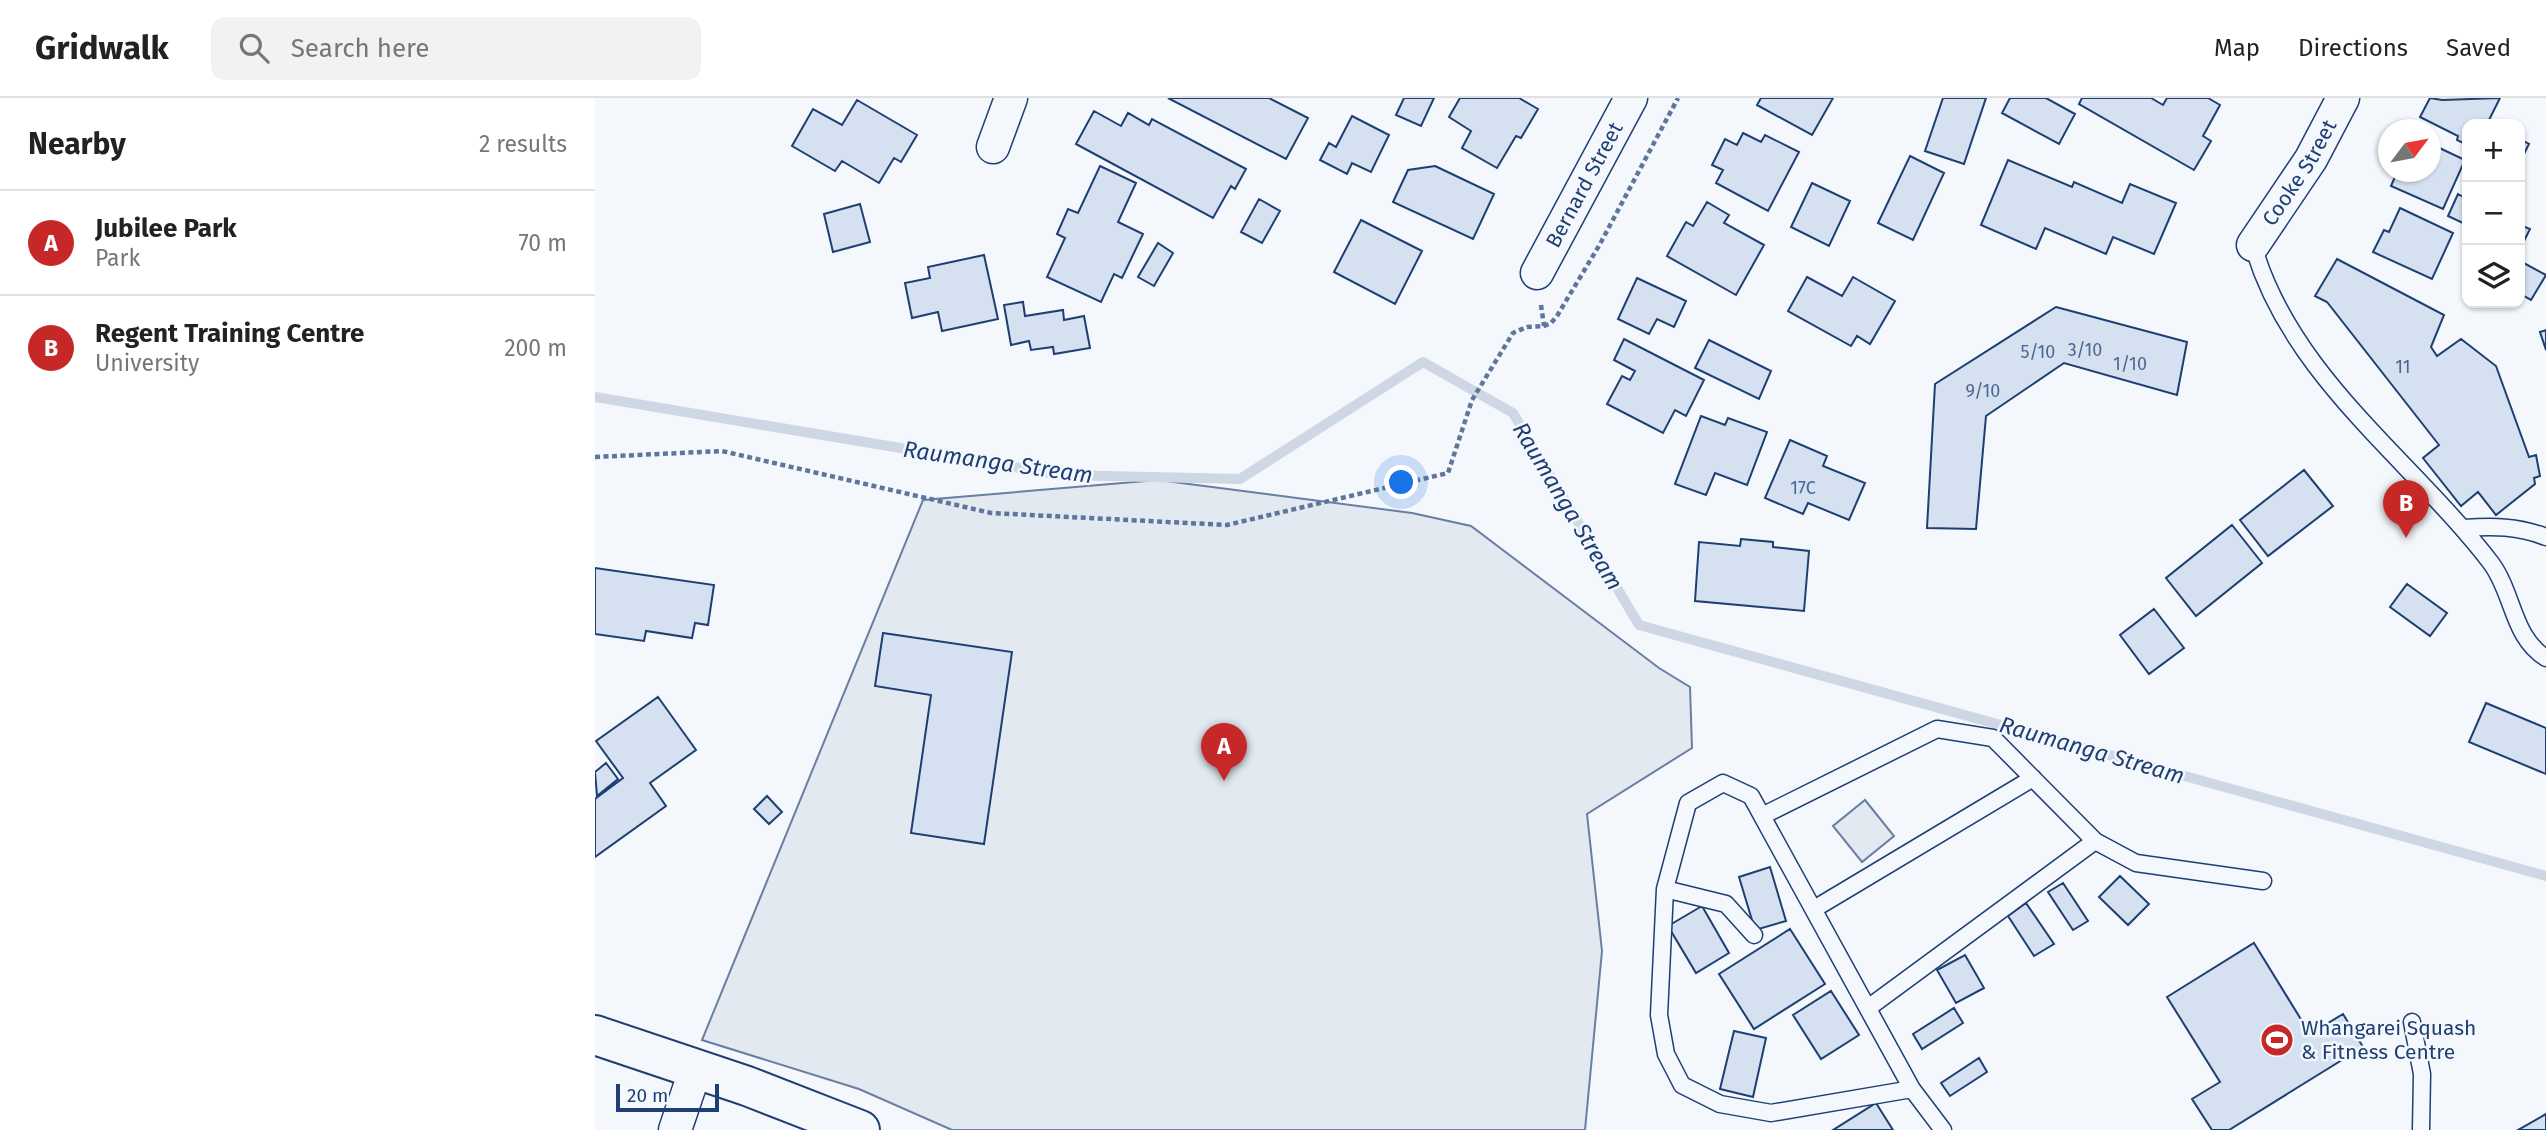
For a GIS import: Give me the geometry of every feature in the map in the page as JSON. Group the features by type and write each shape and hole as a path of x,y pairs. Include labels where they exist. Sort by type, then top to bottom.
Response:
{"main road":[{"path":"595,1035 696,1068 860,1130"}],"street":[{"path":"993,147 1011,98"},
{"name":"Bernard Street","path":"1537,273 1631,98"},
{"name":"Cooke Street","path":"2253,245 2311,159 2343,98"},
{"path":"675,1130 696,1068"}],"lane":[{"path":"2253,245 2262,274 2294,338 2368,428 2464,528 2497,571 2526,642 2546,658"},
{"path":"2464,528 2524,528 2546,537"},
{"path":"1762,816 1937,729 1993,738 2095,841 2136,863 2263,881"},
{"path":"1814,909 2033,778"},
{"path":"1912,1089 1771,1113 1720,1104 1682,1085 1667,1054 1659,1015 1665,889 1688,803 1723,783 1751,796 1912,1089 1944,1130"},
{"path":"1868,1008 2095,841"},
{"path":"1665,889 1726,904 1754,934"},
{"path":"2412,1022 2422,1074 2421,1130"}],"path":[{"path":"595,457 722,451 991,513 1227,525 1448,473 1472,400 1508,340 1513,333 1527,327 1551,323 1557,316 1600,244 1678,98"}],"shaded area":[{"path":"1158,480 1412,513 1471,526 1659,668 1690,687 1692,748 1587,814 1602,951 1585,1130 952,1130 859,1089 702,1040 923,500"},
{"path":"1865,800 1894,836 1862,862 1833,826"}],"building":[{"path":"1168,98 1269,98 1308,118 1286,159"},
{"path":"1404,98 1434,98 1421,126 1396,115"},
{"path":"1460,98 1519,98 1538,109 1521,138 1516,136 1497,168 1462,148 1471,131 1449,117"},
{"path":"1761,98 1833,98 1812,135 1757,105"},
{"path":"1943,98 1986,98 1964,164 1925,151"},
{"path":"2010,98 2046,98 2075,114 2059,144 2002,113"},
{"path":"2082,98 2151,98 2163,105 2167,98 2208,98 2220,105 2203,136 2211,141 2194,170 2079,104"},
{"path":"2430,98 2500,98 2490,119 2462,119 2462,142 2457,140 2458,136 2441,128 2441,119 2420,117"},
{"path":"857,100 917,135 901,162 894,158 879,183 842,161 835,171 792,146 813,109 842,125"},
{"path":"1094,111 1121,126 1128,113 1149,125 1152,119 1246,169 1235,189 1231,186 1213,218 1076,144"},
{"path":"1352,116 1389,135 1371,172 1352,163 1347,174 1320,160 1329,143 1336,147"},
{"path":"1743,133 1761,142 1765,135 1799,152 1768,211 1716,183 1723,170 1712,165 1725,139 1737,145"},
{"path":"2441,149 2462,159 2462,167 2443,209 2391,186 2393,182 2441,182"},
{"path":"1910,156 1944,173 1913,240 1878,223"},
{"path":"2008,160 2072,187 2074,182 2122,203 2130,184 2176,203 2154,254 2113,237 2106,254 2045,228 2036,249 1981,225"},
{"path":"1100,166 1136,183 1118,222 1143,234 1122,278 1114,274 1101,302 1047,277 1065,238 1057,234 1068,209 1078,213"},
{"path":"1435,166 1494,194 1473,239 1393,202 1408,170"},
{"path":"1812,183 1850,201 1829,246 1791,227"},
{"path":"2458,194 2462,196 2462,223 2448,216"},
{"path":"1259,199 1280,211 1262,243 1241,232"},
{"path":"1707,202 1729,215 1724,223 1764,245 1736,295 1667,256 1686,222 1693,226"},
{"path":"860,204 870,242 833,252 824,214"},
{"path":"2400,208 2453,233 2432,279 2373,252 2384,230 2389,232"},
{"path":"1361,220 1422,251 1395,304 1334,272"},
{"path":"1158,243 1173,253 1154,286 1138,277"},
{"path":"984,255 998,319 942,331 938,312 912,318 905,283 930,278 928,267"},
{"path":"2337,259 2444,315 2431,347 2437,356 2461,339 2496,366 2529,457 2536,455 2540,476 2534,478 2535,484 2496,515 2478,492 2461,506 2423,458 2439,445 2327,302 2315,296"},
{"path":"2525,264 2546,275 2531,300 2525,297"},
{"path":"1807,277 1842,296 1853,277 1895,301 1870,344 1857,336 1851,346 1788,311"},
{"path":"1637,278 1686,301 1674,327 1657,319 1649,334 1618,319"},
{"path":"1023,302 1025,316 1063,310 1064,320 1084,316 1090,348 1054,354 1053,347 1031,350 1029,341 1011,345 1004,305"},
{"path":"2056,307 2187,342 2177,395 2064,363 1986,416 1976,529 1927,528 1935,384"},
{"path":"2546,330 2546,350 2540,332"},
{"path":"1624,339 1704,380 1686,416 1675,410 1663,433 1607,404 1622,376 1630,380 1635,371 1614,360"},
{"path":"1709,340 1771,371 1759,399 1695,368"},
{"path":"1701,416 1725,425 1728,418 1767,432 1747,485 1715,473 1706,495 1675,484"},
{"path":"1790,440 1827,456 1823,466 1865,483 1849,520 1808,503 1803,514 1765,498"},
{"path":"2304,470 2333,506 2268,556 2240,520"},
{"path":"2232,525 2262,563 2196,616 2166,578"},
{"path":"1741,539 1773,542 1773,547 1809,551 1804,611 1695,601 1699,542 1740,546"},
{"path":"595,568 714,585 708,625 695,623 692,638 646,631 644,641 595,634"},
{"path":"2407,584 2447,613 2430,636 2390,607"},
{"path":"2154,609 2184,648 2149,674 2120,635"},
{"path":"883,633 1012,652 984,844 911,833 931,695 875,686"},
{"path":"658,697 696,750 650,783 666,806 595,857 595,799 623,778 596,741"},
{"path":"2486,703 2546,728 2546,774 2469,742"},
{"path":"606,763 618,779 597,796 595,772"},
{"path":"767,796 782,812 769,824 754,809"},
{"path":"1770,867 1786,921 1755,930 1739,877"},
{"path":"2120,876 2149,904 2128,925 2099,897"},
{"path":"2063,883 2088,921 2073,930 2048,892"},
{"path":"2026,903 2054,944 2034,956 2008,916"},
{"path":"1702,906 1729,953 1696,973 1668,926"},
{"path":"1790,929 1825,984 1754,1029 1719,974"},
{"name":"Whangarei Squash & Fitness Centre","path":"2254,943 2310,1034 2343,1014 2363,1047 2229,1130 2212,1130 2192,1099 2220,1082 2167,997"},
{"path":"1965,955 1984,988 1956,1003 1937,970"},
{"path":"1831,991 1859,1035 1821,1059 1793,1015"},
{"path":"1954,1008 1963,1023 1922,1049 1913,1034"},
{"path":"1734,1031 1766,1038 1753,1097 1720,1089"},
{"path":"1979,1058 1987,1072 1950,1096 1941,1083"},
{"path":"1876,1103 1893,1130 1833,1130"},
{"path":"2546,1114 2546,1130 2518,1130"}],"waterway":[{"name":"Raumanga Stream","path":"595,397 1062,475 1240,479 1423,362 1513,413 1639,625 2546,876"}],"place":[{"name":"Regent Training Centre","path":"2406,538"},
{"name":"Jubilee Park","path":"1224,781"},
{"name":"Whangarei Squash & Fitness Centre","path":"2277,1040"}]}
